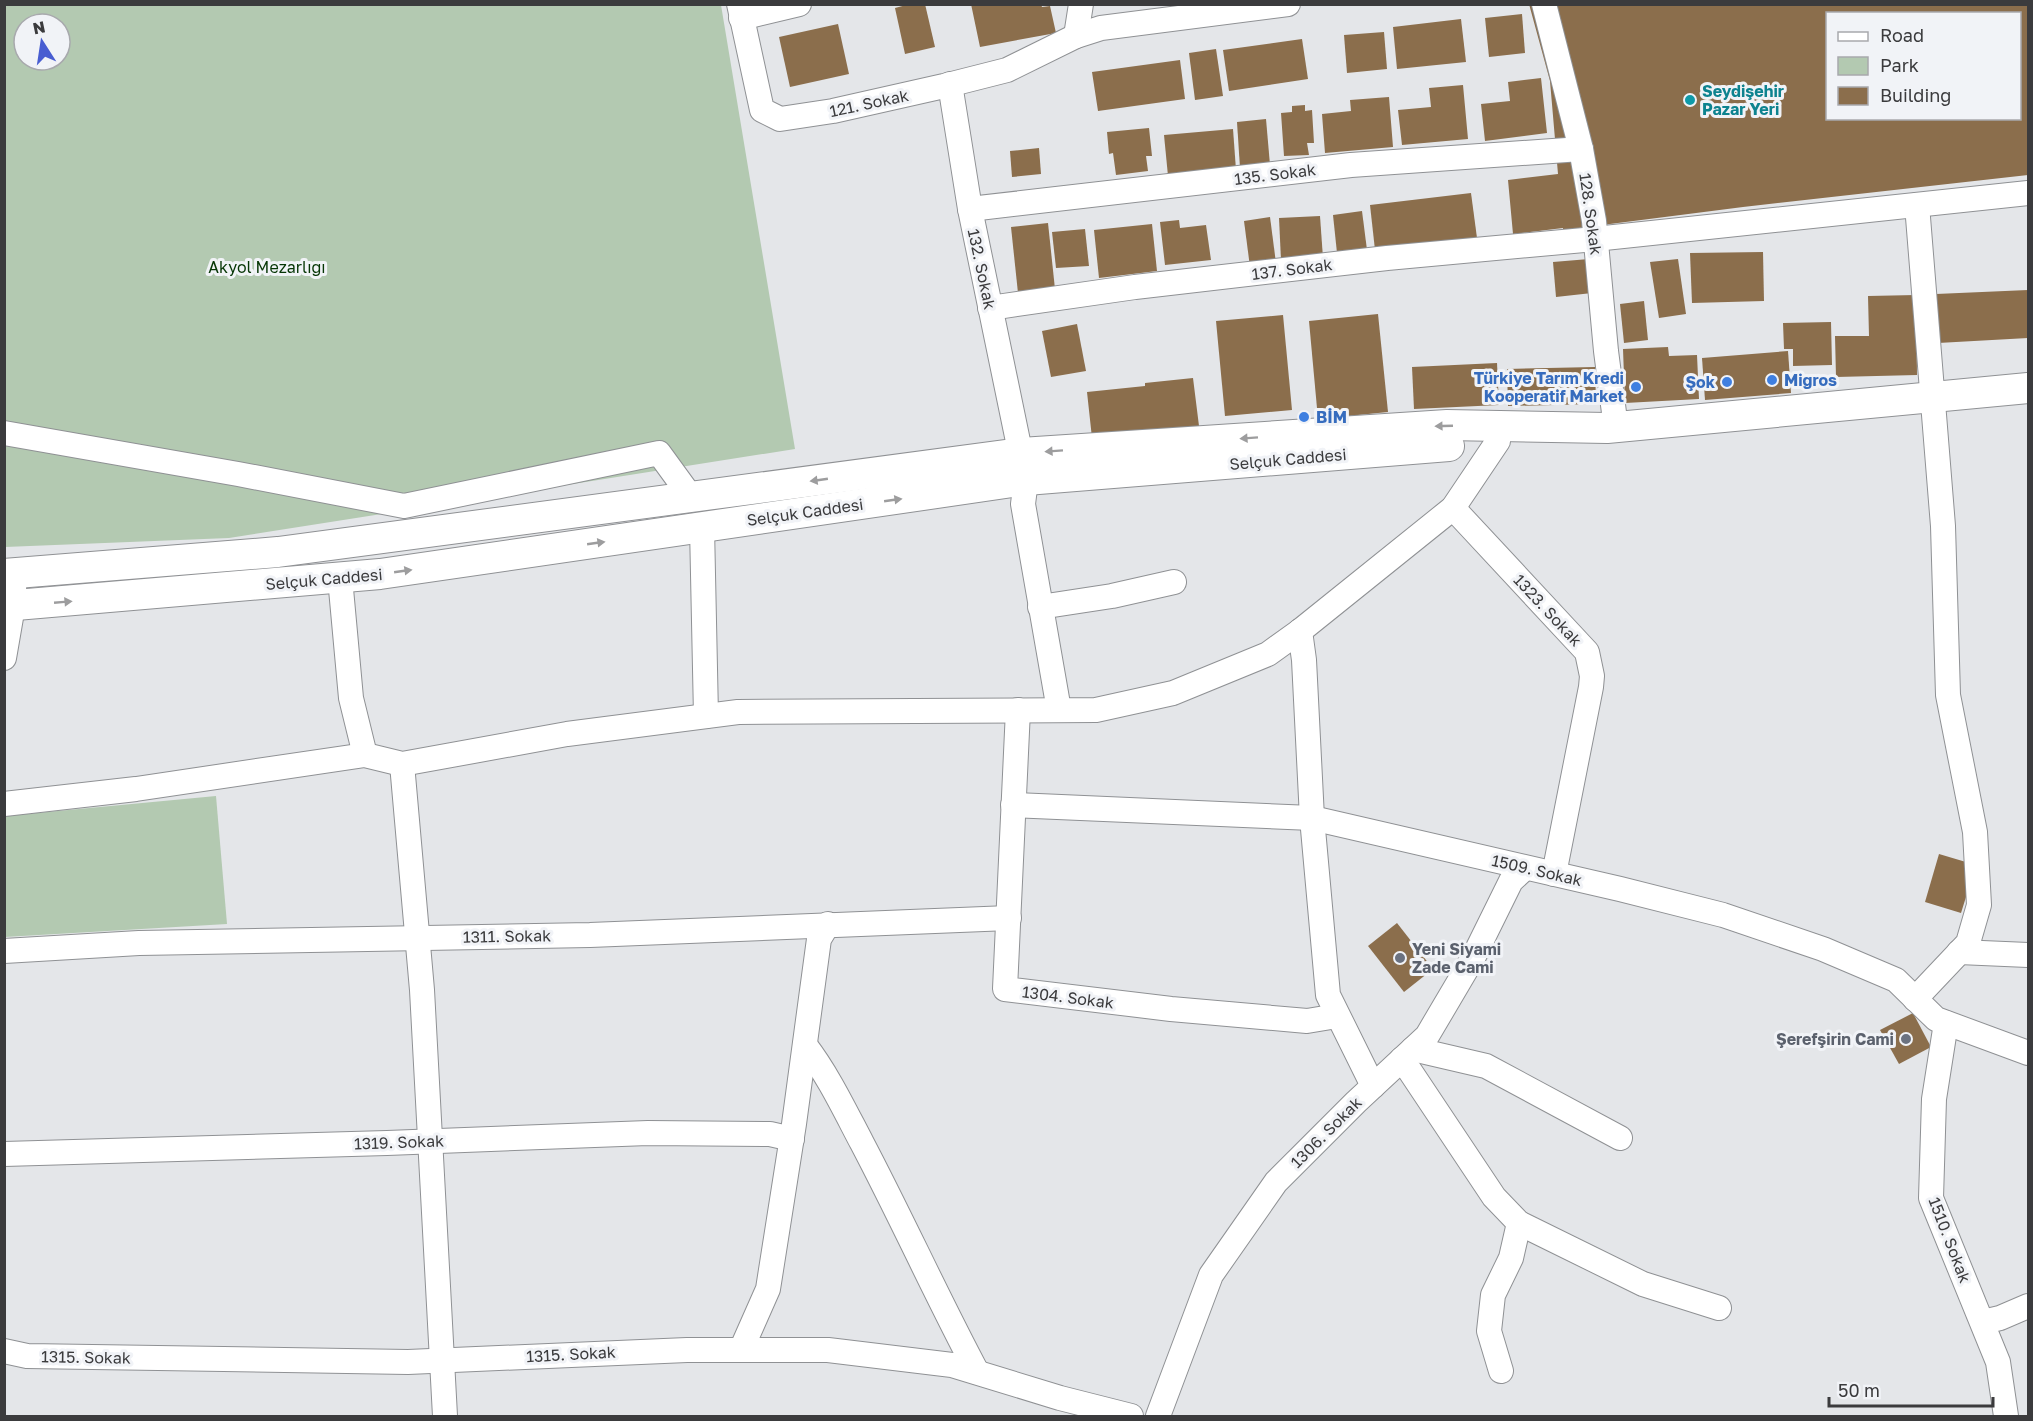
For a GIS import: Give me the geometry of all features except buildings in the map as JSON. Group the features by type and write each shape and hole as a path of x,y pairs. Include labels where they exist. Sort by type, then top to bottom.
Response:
{"main road":[{"path":"10,574 278,552 691,497 1447,425 1612,428 2028,388"},
{"name":"Selçuk Caddesi","path":"9,606 380,574 702,528 1023,467 1498,441 1612,428"}],"street":[{"path":"740,11 799,4"},
{"path":"1076,36 1081,4"},
{"name":"121. Sokak","path":"740,11 762,110 780,119 833,111 1007,70 1076,36 1101,28 1288,4"},
{"name":"128. Sokak","path":"1544,4 1581,149 1595,239 1612,428"},
{"name":"132. Sokak","path":"950,84 970,209 1023,467 1023,504 1059,710"},
{"name":"135. Sokak","path":"970,209 1351,165 1581,149"},
{"name":"137. Sokak","path":"990,308 1135,287 1353,262 2028,193"},
{"path":"1916,999 1968,943 1979,905 1975,832 1948,695 1943,526 1917,205"},
{"path":"4,433 404,506 659,453 691,497"},
{"path":"4,804 136,789 365,755 402,764 567,734 738,712 1096,710 1173,693 1268,654 1300,631 1453,508 1498,441"},
{"name":"1323. Sokak","path":"1453,508 1587,652 1592,676 1591,687 1554,874"},
{"path":"702,528 706,716"},
{"path":"4,658 10,574"},
{"path":"340,578 351,698 365,755"},
{"path":"1040,607 1112,596 1173,582"},
{"path":"1300,631 1304,660 1312,818 1328,995 1373,1086"},
{"name":"1304. Sokak","path":"1018,710 1005,989 1171,1009 1307,1021 1338,1016"},
{"path":"402,764 422,990 445,1416"},
{"name":"1509. Sokak","path":"1013,805 1312,818 1723,915 1824,948 1896,980 1936,1019 2028,1053"},
{"name":"1306. Sokak","path":"1158,1416 1210,1275 1276,1182 1426,1036 1473,958 1511,881 1525,868"},
{"name":"1311. Sokak","path":"4,951 139,943 590,935 1009,918"},
{"path":"741,1350 768,1289 792,1139 819,939 828,924"},
{"path":"1959,952 2028,955"},
{"name":"1510. Sokak","path":"1946,1023 1934,1099 1931,1198 1998,1362 2006,1416"},
{"path":"805,1045 822,1067 883,1182 937,1297 977,1372"},
{"path":"1408,1054 1486,1066 1620,1138"},
{"path":"1408,1054 1494,1197 1519,1223 1643,1284 1719,1308"},
{"name":"1319. Sokak","path":"4,1154 648,1133 770,1134 792,1139"},
{"path":"1501,1371 1489,1331 1494,1295 1511,1258 1519,1223"},
{"path":"1983,1322 2000,1318 2028,1306"},
{"name":"1315. Sokak","path":"4,1351 38,1357 443,1360 605,1353 828,1350 952,1365 1060,1398 1131,1416"}],"green space":[{"name":"Akyol Mezarlığı","path":"4,5 721,5 795,449 229,538 5,547"},
{"path":"216,796 227,924 5,937 5,816"}],"place":[{"name":"Seydişehir Pazar Yeri","path":"1690,100"},
{"name":"Migros","path":"1772,380"},
{"name":"Şok","path":"1727,382"},
{"name":"Türkiye Tarım Kredi Kooperatif Market","path":"1636,387"},
{"name":"BİM","path":"1304,417"},
{"name":"Yeni Siyami Zade Cami","path":"1400,958"},
{"name":"Şerefşirin Cami","path":"1906,1039"}]}
